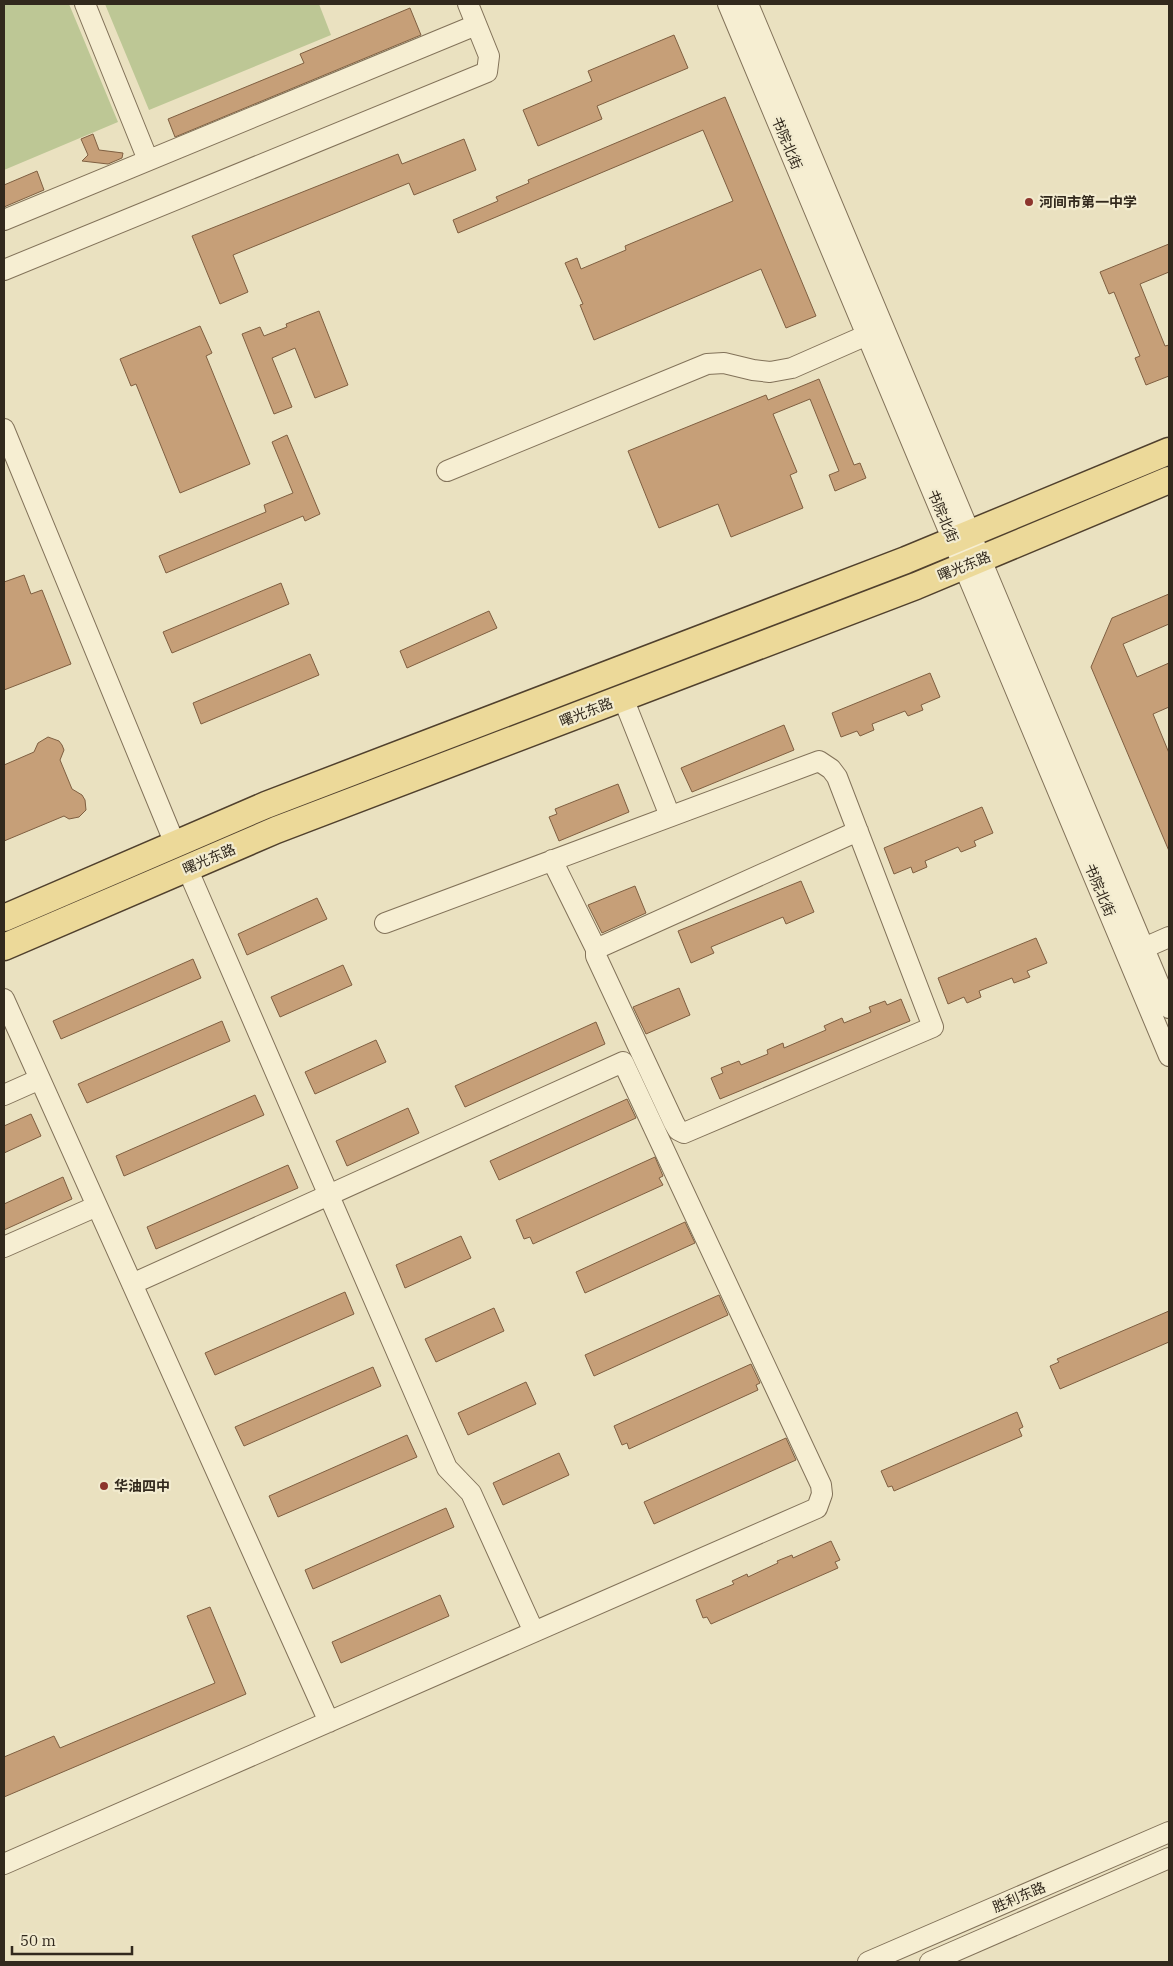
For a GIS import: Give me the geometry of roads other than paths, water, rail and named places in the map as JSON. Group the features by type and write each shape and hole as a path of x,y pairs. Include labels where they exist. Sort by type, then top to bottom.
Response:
{"main road":[{"name":"曙光东路","path":"4,918 266,805 962,537 1169,451"},
{"name":"曙光东路","path":"4,947 276,830 973,562 1169,480"}],"street":[{"path":"85,4 148,160"},
{"path":"4,270 487,72 489,56 468,4"},
{"name":"书院北街","path":"728,4 867,335 962,537 1169,1008"},
{"name":"书院北街","path":"748,4 962,537"},
{"path":"4,220 476,25"},
{"path":"446,471 707,364 724,364 770,372 792,368 867,335"},
{"path":"4,429 175,844"},
{"name":"书院北街","path":"973,562 1169,1056"},
{"path":"623,698 670,816"},
{"path":"385,923 552,860 819,761 831,769 837,777 933,1027 684,1133 678,1130 674,1123 596,956 596,949 552,860"},
{"path":"596,949 858,831"},
{"path":"187,868 447,1468 471,1493 534,1632"},
{"path":"1144,948 1169,937"},
{"path":"4,999 329,1722"},
{"path":"4,1864 817,1508 822,1494 821,1485 623,1062 132,1284"},
{"path":"4,1095 40,1079"},
{"path":"4,1247 97,1206"},
{"name":"胜利东路","path":"868,1962 1169,1832"},
{"name":"胜利东路","path":"930,1962 1169,1858"}],"place":[{"name":"河间市第一中学","path":"1029,202"},
{"name":"华油四中","path":"104,1486"}]}
